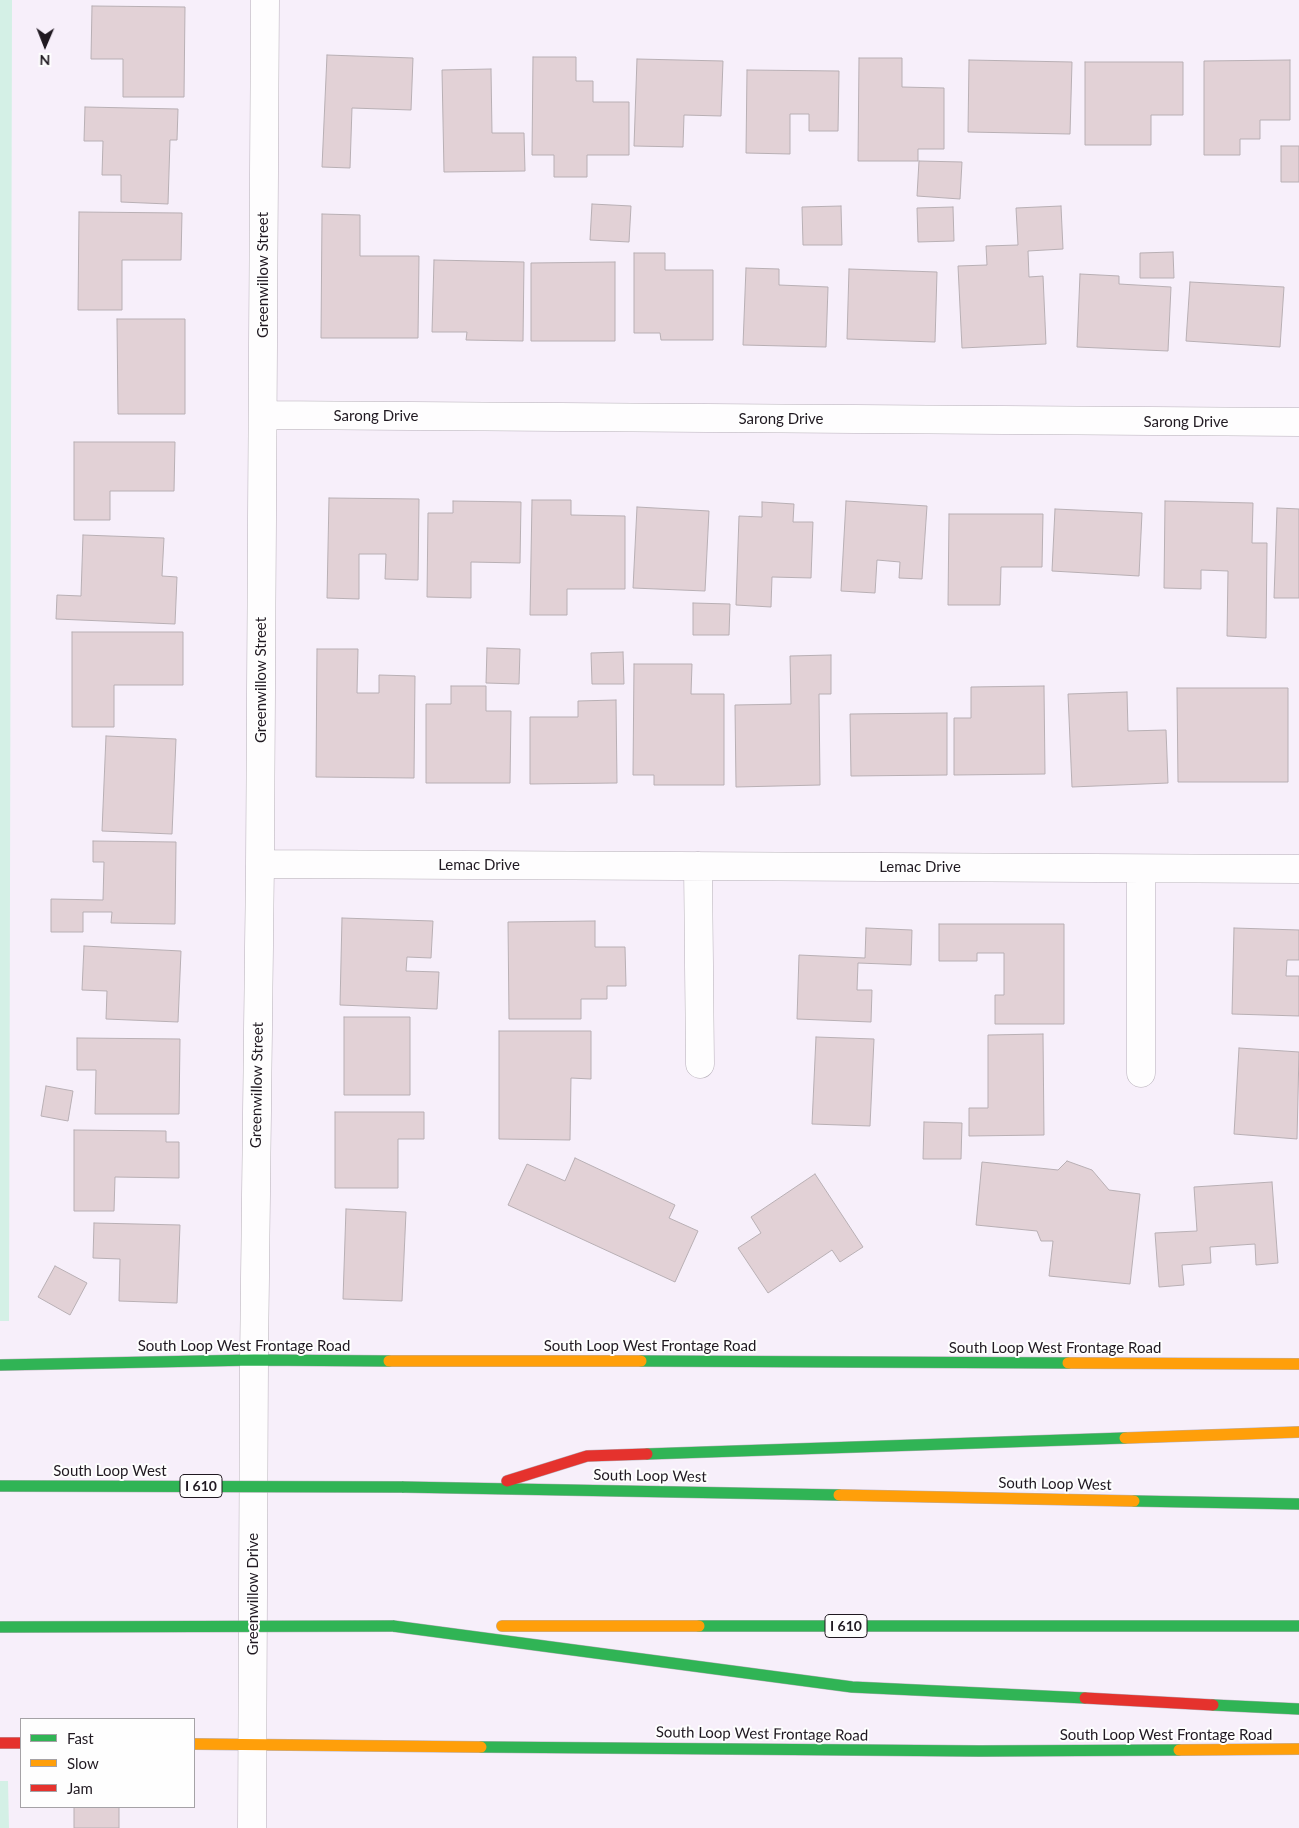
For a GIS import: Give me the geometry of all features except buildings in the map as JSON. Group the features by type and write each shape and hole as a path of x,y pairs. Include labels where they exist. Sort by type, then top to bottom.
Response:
{"main road":[{"name":"South Loop West Frontage Road","path":"0,1365 254,1360 1299,1364"},
{"path":"486,1488 587,1456 1299,1432"},
{"name":"South Loop West","path":"0,1486 402,1486 1299,1504"},
{"path":"392,1626 852,1687 1299,1709"},
{"name":"I 610","path":"0,1627 1299,1626"},
{"path":"0,1743 20,1743"},
{"name":"South Loop West Frontage Road","path":"195,1744 979,1751 1299,1749"}],"street":[{"name":"Greenwillow Street","path":"254,1360 260,864 265,0"},
{"name":"Sarong Drive","path":"262,416 1299,422"},
{"name":"Lemac Drive","path":"260,864 1299,869"},
{"path":"698,866 700,1064"},
{"path":"1141,869 1141,1073"},
{"name":"Greenwillow Drive","path":"252,1828 254,1360"}],"green space":[{"path":"0,0 12,0 9,1321 0,1321"},
{"path":"0,1781 8,1781 9,1828 0,1828"}],"traffic: fast":[{"path":"0,1365 254,1360 389,1361"},
{"path":"641,1361 1068,1363"},
{"path":"647,1454 1125,1438"},
{"path":"0,1486 402,1487"},
{"path":"402,1487 839,1495"},
{"path":"1134,1501 1299,1504"},
{"path":"393,1626 852,1687 1085,1698"},
{"path":"0,1627 393,1626"},
{"path":"699,1626 1299,1626"},
{"path":"1213,1705 1299,1709"},
{"path":"481,1747 979,1751 1179,1750"}],"traffic: slow":[{"path":"389,1361 641,1361"},
{"path":"1068,1363 1299,1364"},
{"path":"1125,1438 1299,1432"},
{"path":"839,1495 1134,1501"},
{"path":"502,1626 699,1626"},
{"path":"195,1744 481,1747"},
{"path":"1179,1750 1299,1749"}],"traffic: jam":[{"path":"507,1481 587,1456 647,1454"},
{"path":"1085,1698 1213,1705"},
{"path":"0,1743 20,1743"}]}
